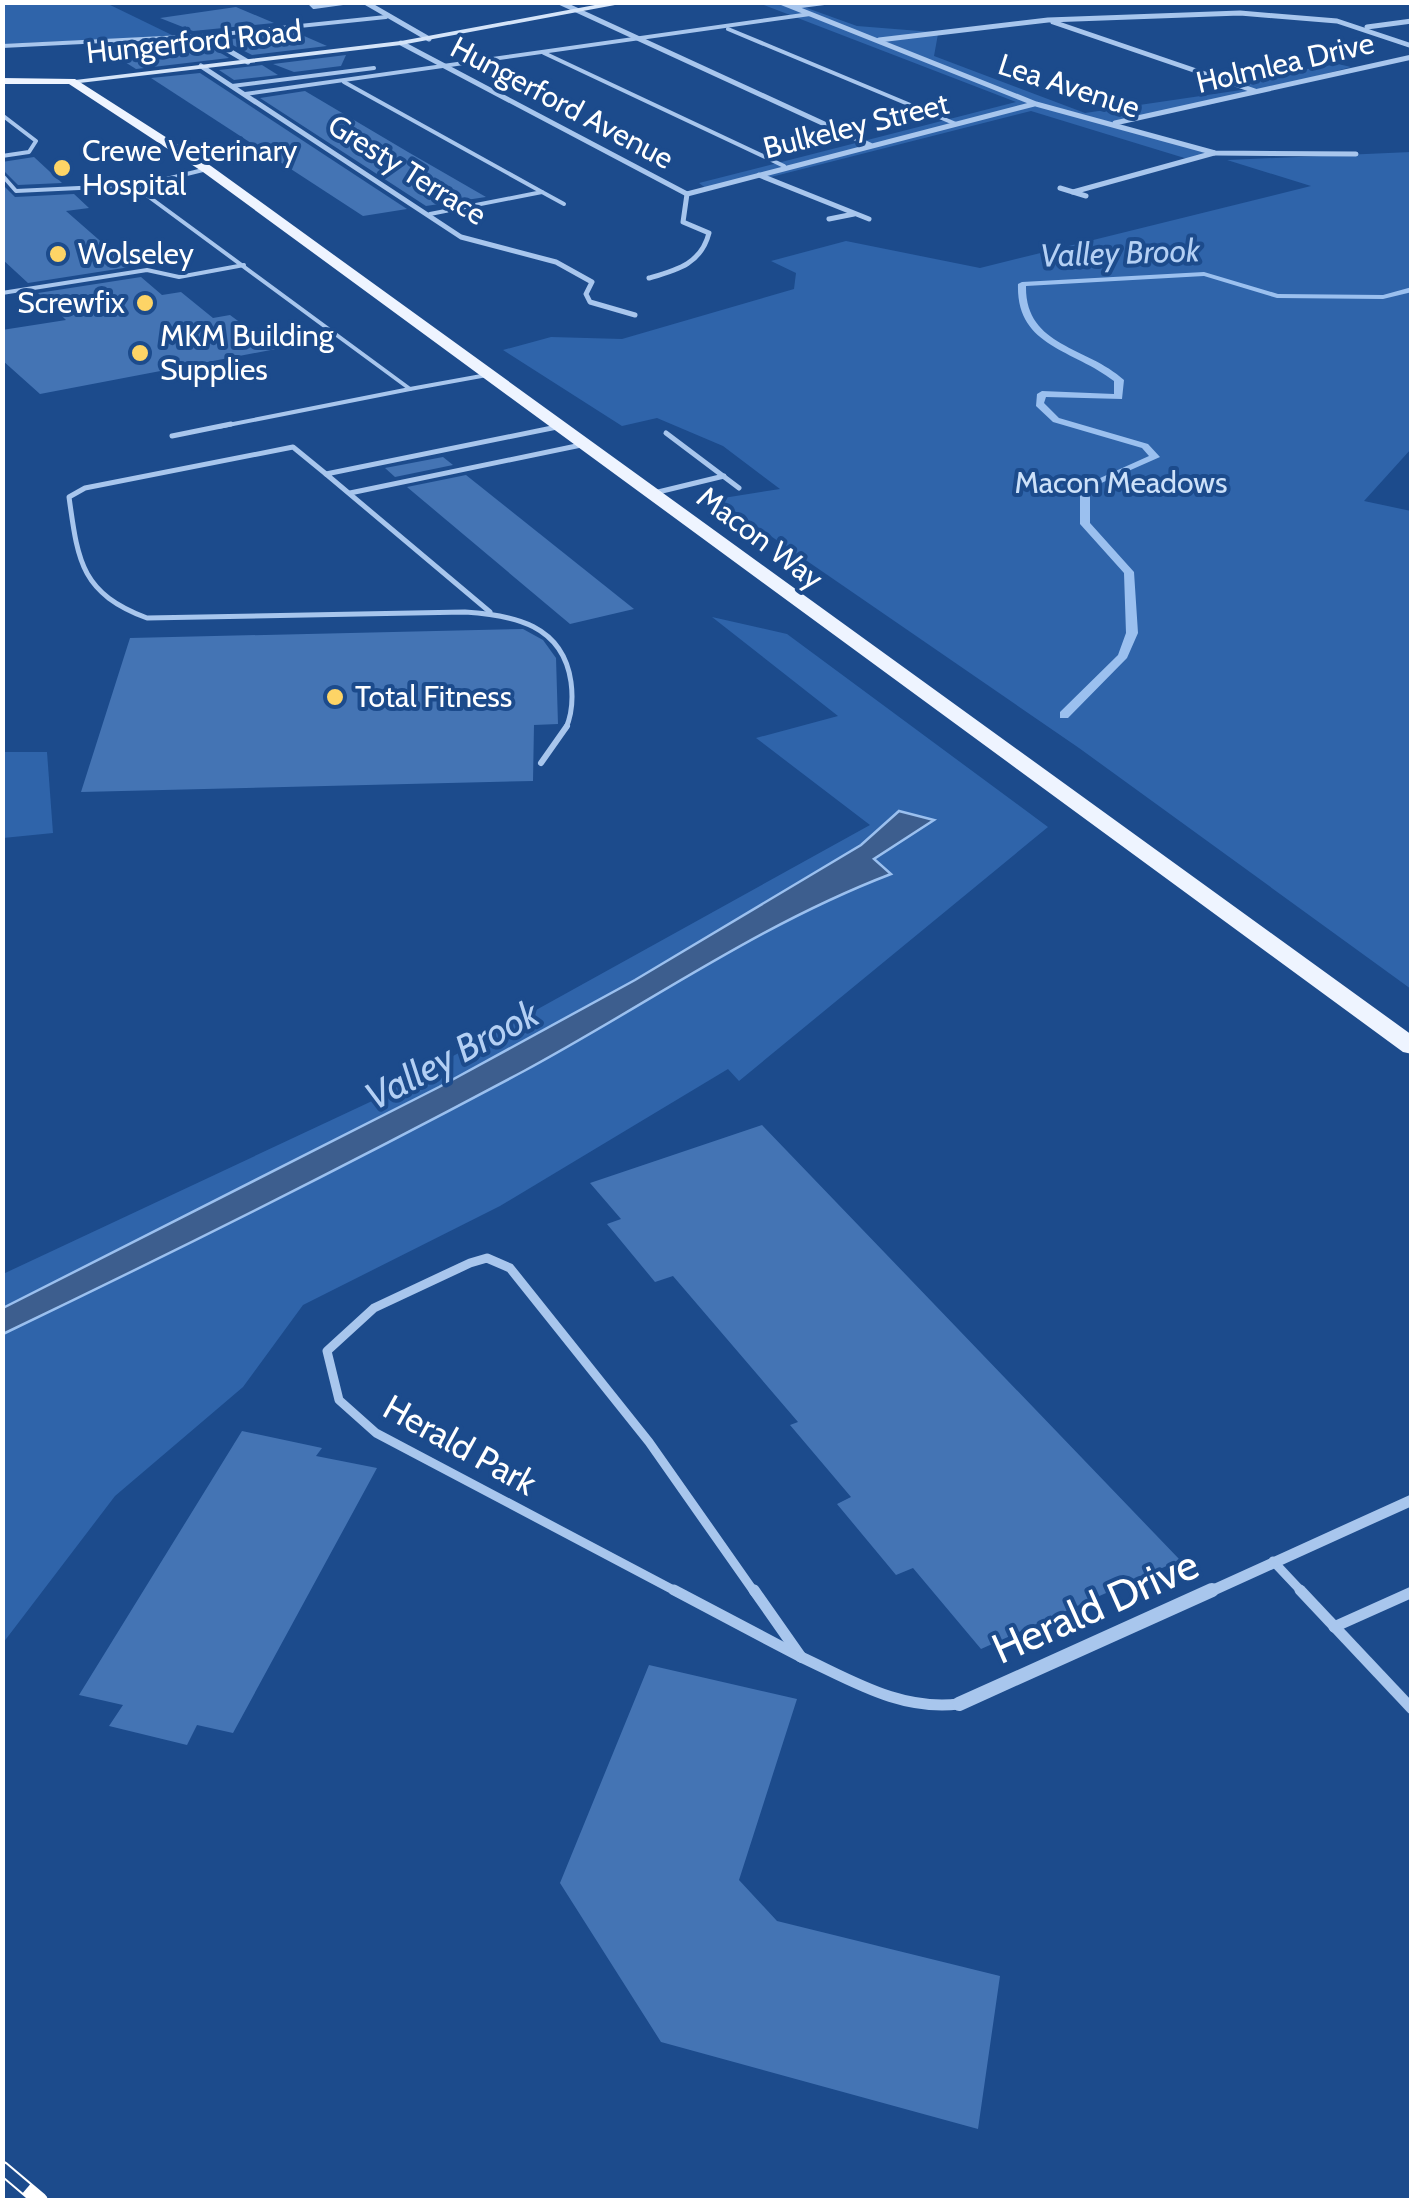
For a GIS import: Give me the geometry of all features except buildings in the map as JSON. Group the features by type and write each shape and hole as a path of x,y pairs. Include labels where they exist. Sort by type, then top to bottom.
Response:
{"main road":[{"name":"Hungerford Road","path":"2,81 71,81"},
{"name":"Macon Way","path":"71,81 207,169 1412,1047"}],"street":[{"path":"365,2 428,39"},
{"path":"558,2 871,145"},
{"name":"Hungerford Road","path":"71,81 126,71 248,62 400,43 626,2"},
{"name":"Lea Avenue","path":"780,2 1036,104 1215,153 1356,154"},
{"path":"878,40 1048,20 1240,13 1318,18 1412,46"},
{"path":"1048,20 1257,91"},
{"path":"1361,28 1412,21"},
{"path":"204,36 248,62"},
{"name":"Hungerford Avenue","path":"400,43 687,194 680,216 683,222 709,234 708,241 695,262 649,278"},
{"name":"Holmlea Drive","path":"1110,124 1351,66 1412,57"},
{"name":"Gresty Terrace","path":"202,66 461,237 529,253 579,272 592,282 586,294 590,302 635,314"},
{"name":"Bulkeley Street","path":"687,194 1036,104"},
{"path":"1072,192 1215,153"},
{"path":"758,174 838,202 869,219"},
{"path":"1060,188 1086,196"},
{"path":"830,220 854,214"},
{"name":"Herald Drive","path":"958,1704 1412,1500"}],"lane":[{"path":"308,2 314,7 350,2"},
{"path":"793,8 832,2"},
{"path":"244,94 810,14"},
{"path":"2,46 204,36 386,16"},
{"path":"724,27 956,124"},
{"path":"544,52 784,166"},
{"path":"232,86 374,68"},
{"path":"341,80 564,204"},
{"path":"2,114 36,141 29,152 2,156"},
{"path":"2,175 16,191 142,185 207,169"},
{"path":"142,185 142,191 410,389"},
{"path":"430,214 542,192"},
{"path":"2,293 147,270 179,276 244,265"},
{"path":"172,436 490,374"},
{"path":"326,474 562,426"},
{"path":"666,433 739,488"},
{"path":"350,493 588,444"},
{"path":"490,612 293,447 85,488 68,497 80,572 97,591 127,612 147,618 490,612 541,625 568,668 570,722 541,763"},
{"path":"654,493 724,476"},
{"name":"Herald Park","path":"487,1258 510,1268 649,1442 801,1657 492,1496 343,1411 328,1376 327,1352 374,1308 470,1263 487,1258"},
{"path":"1273,1562 1412,1709"},
{"path":"1334,1627 1412,1592"},
{"name":"Herald Drive","path":"801,1657 890,1699 933,1707 958,1704"}],"green space":[{"path":"3,3 106,3 174,36 3,44"},
{"path":"759,3 793,3 857,26 938,34 934,56 1085,113 1248,89 1229,82 1338,64 1351,67 1208,105 1112,124 1215,153 1191,160 1031,111 767,178 758,175 707,189 699,183 1016,102"},
{"name":"Macon Meadows","path":"1411,152 1411,449 1364,501 1411,511 1411,989 1079,748 717,499 780,489 723,446 657,418 622,426 503,350 551,337 622,339 794,289 796,273 771,261 846,241 980,268 1311,186 1227,160"},
{"path":"712,617 787,634 1048,827 739,1081 728,1069 500,1206 303,1305 243,1387 115,1496 3,1643 3,1274 370,1102 870,825 756,738 838,716"},
{"path":"3,752 47,752 53,833 3,838"}],"shaded area":[{"path":"899,811 934,820 874,859 891,874 749,941 524,1071 395,1139 3,1334 3,1308 439,1087 635,980 861,845"}],"waterway":[{"name":"Valley Brook","path":"1064,715 1123,656 1132,633 1129,572 1085,524 1085,487 1155,457 1145,446 1056,420 1039,404 1042,394 1119,397 1119,380 1039,332 1028,320 1022,304 1022,284 1204,274 1277,296 1383,297 1412,289"}],"railway":[{"path":"2,2168 40,2200"}],"place":[{"name":"Crewe Veterinary Hospital","path":"62,168"},
{"name":"Wolseley","path":"58,254"},
{"name":"Screwfix","path":"145,303"},
{"name":"MKM Building Supplies","path":"140,353"},
{"name":"Total Fitness","path":"335,697"}]}
